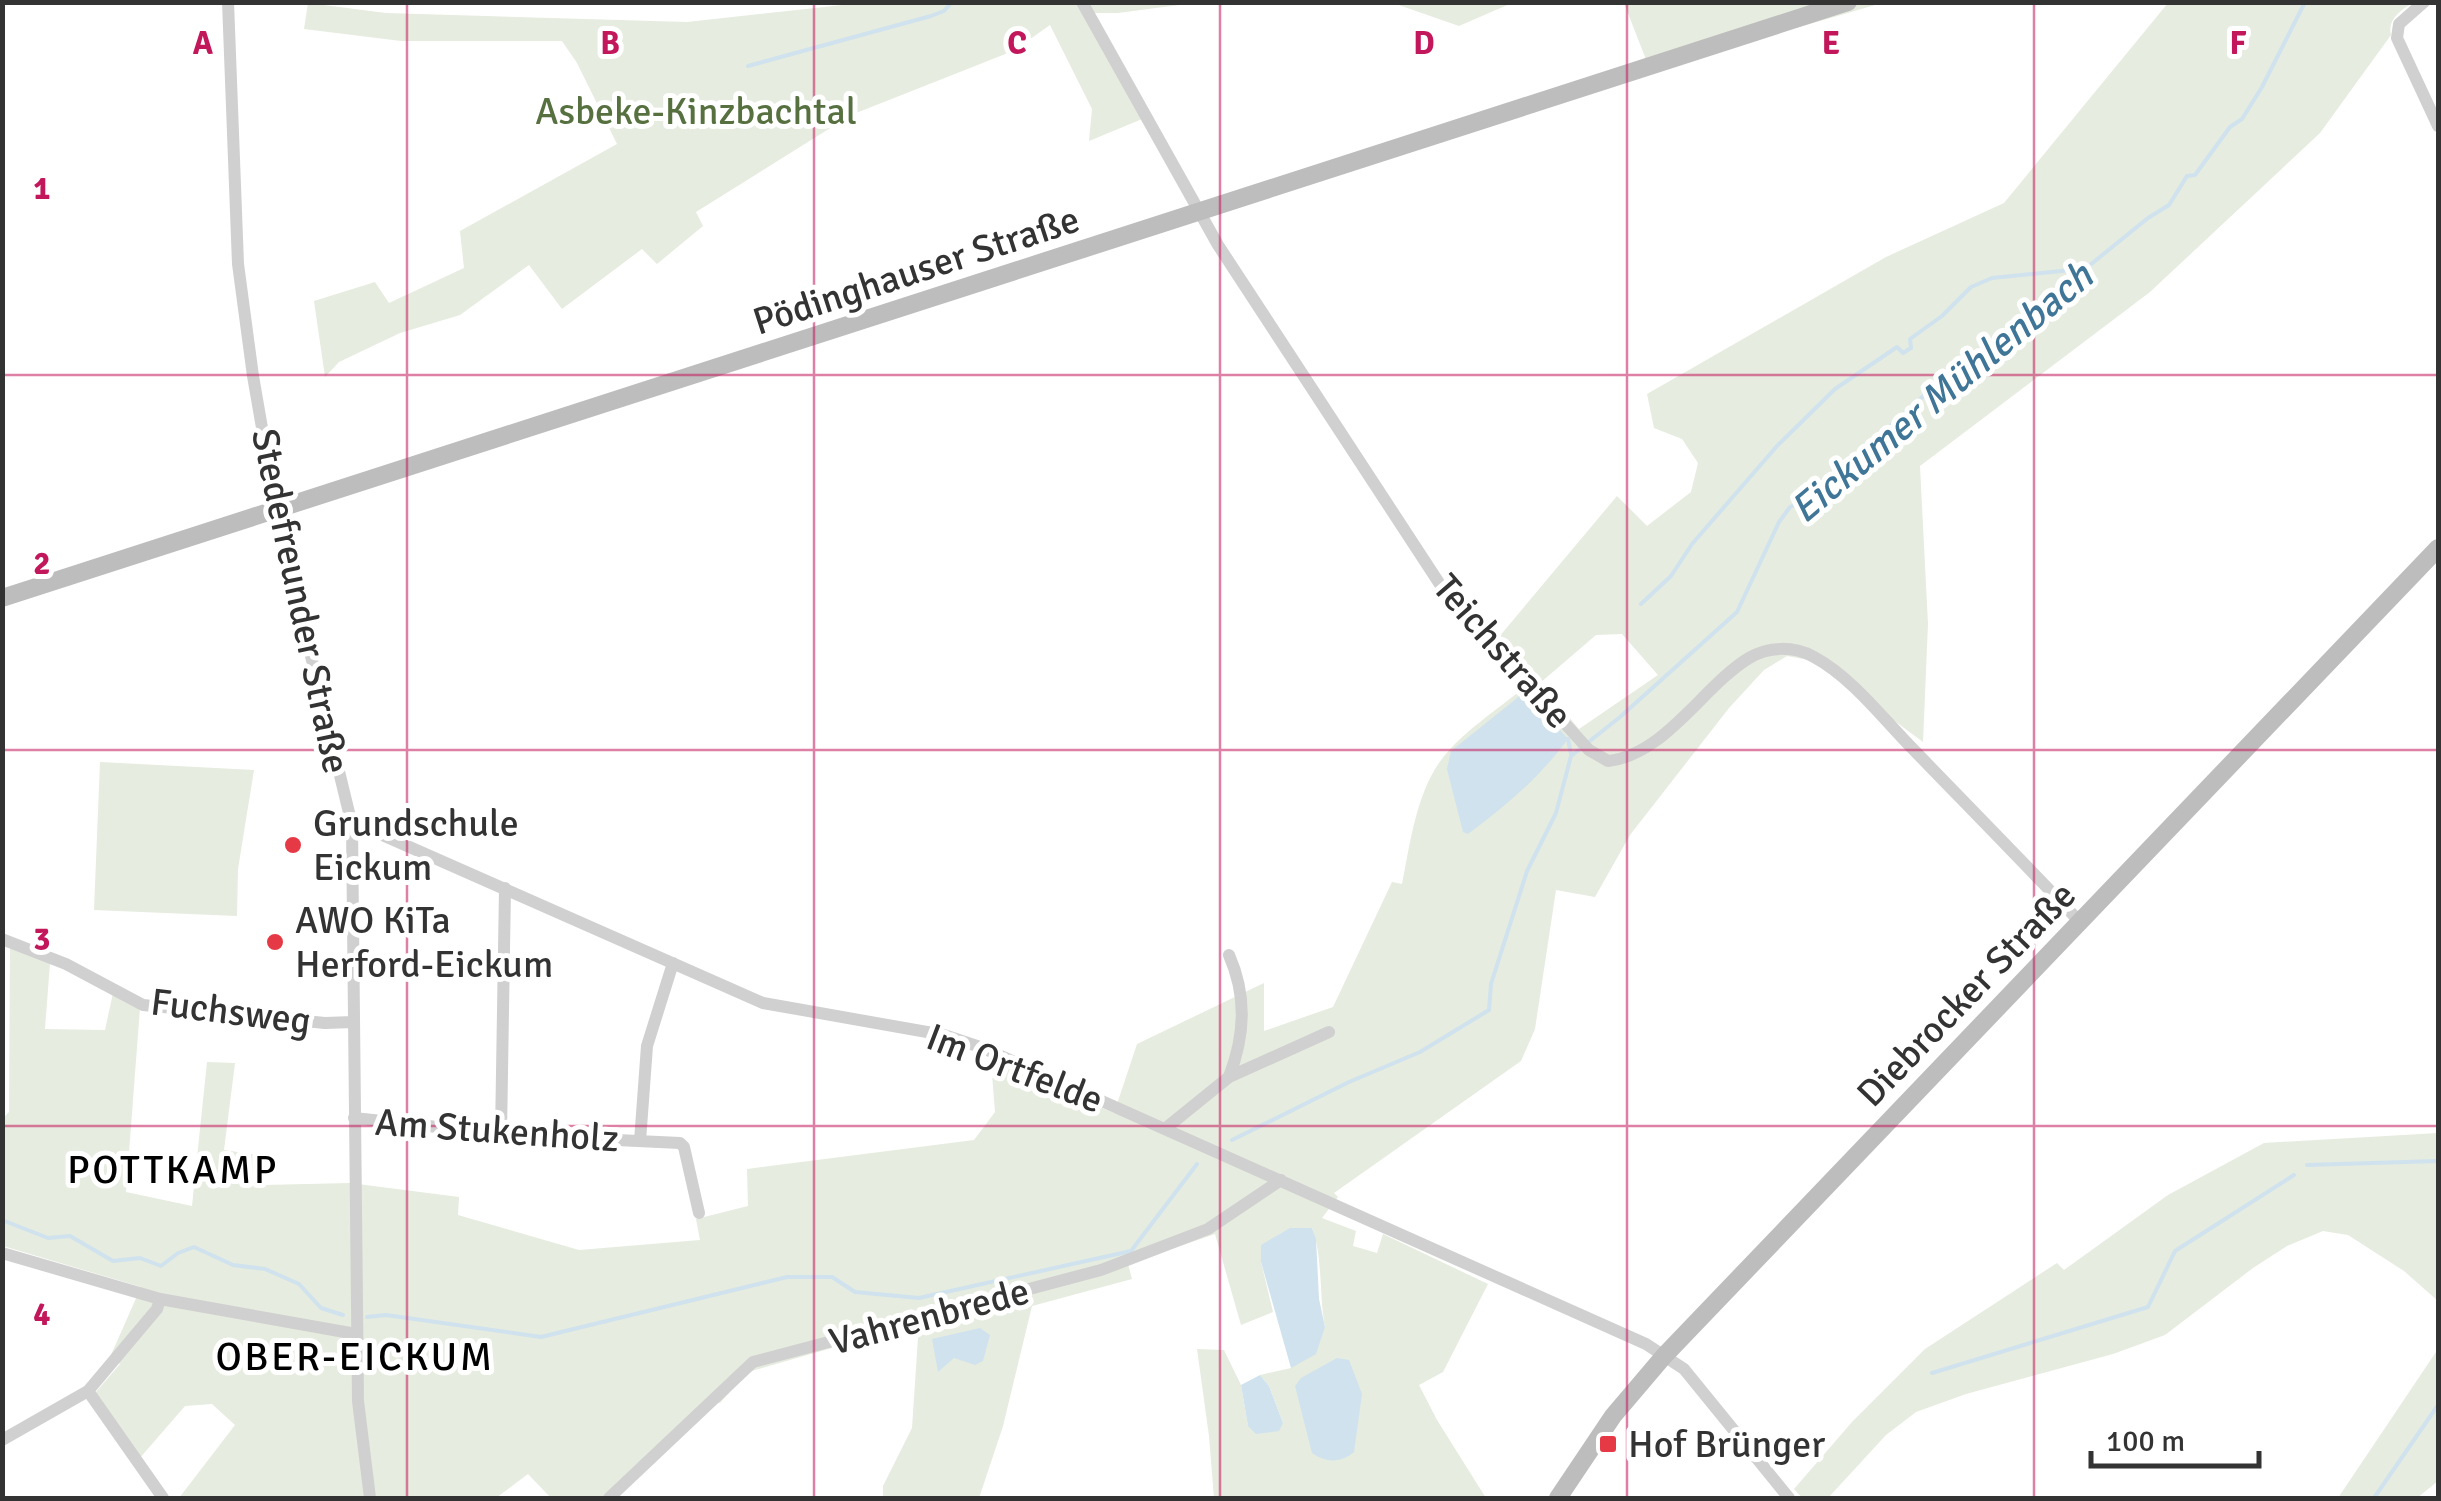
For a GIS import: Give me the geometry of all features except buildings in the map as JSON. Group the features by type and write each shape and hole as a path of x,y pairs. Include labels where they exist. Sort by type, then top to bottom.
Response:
{"street":[{"name":"Teichstraße","path":"1082,2 1198,213 1445,592 1592,752 1608,760 1635,754 1748,658 1768,650 1790,649 1814,657 1871,705 2080,922"},
{"name":"Pödinghauser Straße","path":"2,598 1848,2"},
{"path":"2424,2 2399,24 2397,38 2438,126"},
{"name":"Stedefreunder Straße","path":"228,3 238,264 253,376 278,511 352,825 356,1334 360,1443 370,1498"},
{"name":"Diebrocker Straße","path":"1558,1498 1613,1416 1664,1356 2438,548"},
{"name":"Im Ortfelde","path":"352,825 772,1006 913,1028 965,1041 1629,1336 1684,1370 1789,1498"},
{"path":"501,1134 505,888"},
{"name":"Fuchsweg","path":"2,939 66,964 151,1007 325,1023 353,1022"},
{"path":"1229,1077 1244,1003 1230,955"},
{"name":"Am Stukenholz","path":"640,1141 647,1046 673,963"},
{"path":"1166,1128 1229,1077 1329,1032"},
{"name":"Am Stukenholz","path":"354,1118 501,1134 680,1143 684,1146 699,1213"},
{"name":"Vahrenbrede","path":"609,1498 753,1362 1101,1270 1208,1228 1282,1180"},
{"path":"2,1253 160,1299 356,1334"},
{"path":"2,1440 88,1390 157,1308 160,1299"},
{"path":"88,1390 163,1498"}],"green space":[{"name":"Asbeke-Kinzbachtal","path":"870,2 1194,3 1089,13 1147,117 1089,141 1092,109 1050,25 1013,51 851,115 696,212 703,226 657,264 642,249 562,309 529,265 460,315 400,333 339,362 325,377 314,301 375,282 389,303 464,268 460,231 617,144 562,41 401,41 304,29 308,3 386,13 687,22"},
{"path":"1393,3 1512,3 1459,26"},
{"path":"1624,3 1882,3 1686,60 1647,62"},
{"path":"2168,3 2412,3 2396,16 2391,35 2320,133 2150,292 1920,466 1928,624 1923,742 1814,661 1787,656 1764,670 1729,708 1630,835 1595,897 1556,890 1535,1029 1521,1061 1334,1193 1338,1197 1322,1218 1356,1231 1353,1246 1377,1253 1383,1234 1488,1284 1443,1372 1419,1385 1486,1498 1214,1498 1197,1349 1224,1350 1241,1385 1248,1426 1283,1423 1269,1386 1260,1375 1291,1368 1325,1327 1312,1228 1285,1231 1270,1245 1261,1262 1273,1312 1241,1325 1215,1234 1128,1264 1132,1279 1032,1306 1003,1426 979,1498 883,1498 883,1486 912,1428 919,1323 748,1372 720,1403 710,1402 606,1498 551,1498 528,1474 496,1498 179,1498 235,1425 212,1404 185,1406 139,1459 95,1393 120,1364 111,1355 141,1287 3,1246 2,1119 9,1112 10,948 50,963 45,1029 105,1030 113,993 140,1008 126,1192 192,1206 207,1062 235,1063 224,1150 265,1156 264,1185 350,1183 459,1197 458,1215 579,1250 700,1240 696,1219 748,1206 747,1169 974,1140 995,1112 991,1061 1114,1113 1137,1044 1264,983 1264,1031 1333,1007 1392,882 1402,884 1415,821 1431,776 1457,742 1522,689 1488,650 1617,496 1647,526 1691,492 1698,463 1682,439 1654,428 1647,394 1886,257 2004,203","holes":["1622,634 1658,675 1579,729 1540,683 1596,635"]},
{"path":"100,762 254,770 238,869 237,916 94,910"},
{"path":"2438,1133 2438,1301 2404,1271 2348,1235 2323,1231 2287,1246 2253,1268 2165,1335 1916,1412 1886,1435 1828,1498 1802,1498 1794,1489 1852,1422 1925,1349 2057,1263 2064,1270 2168,1195 2264,1143"},
{"path":"2438,1349 2438,1481 2417,1498 2338,1498"}],"water":[{"path":"1526,691 1568,739 1509,801 1468,834 1463,832 1447,769 1451,751"},
{"path":"1290,1228 1312,1228 1316,1239 1319,1299 1325,1327 1316,1354 1291,1368 1261,1262 1261,1245"},
{"path":"980,1328 990,1335 983,1361 975,1365 954,1358 938,1372 932,1339"},
{"path":"1337,1358 1349,1360 1362,1394 1354,1452 1333,1460 1312,1453 1295,1386 1301,1378"},
{"path":"1260,1375 1269,1386 1283,1423 1279,1431 1256,1434 1248,1426 1241,1385"}],"waterway":[{"path":"748,66 931,16 944,11 952,2"},
{"name":"Eickumer Mühlenbach","path":"1232,1140 1420,1052 1489,1010 1491,984 1527,871 1556,813 1571,756 1737,612 1779,522 1790,507 1804,501 1813,487 1864,450 1941,380 1958,372 2169,205 2187,176 2195,175 2230,127 2242,119 2305,2"},
{"path":"1641,604 1671,576 1692,544 1777,446 1835,389 1897,347 1903,353 1911,348 1910,339 1942,316 1971,287 1992,278 2081,269"},
{"path":"1568,739 1571,754"},
{"path":"2307,1165 2438,1161"},
{"name":"Eickumer Mühlenbach","path":"367,1317 386,1315 541,1337 787,1277 832,1277 855,1292 919,1298 1131,1251 1197,1164"},
{"path":"1932,1373 2148,1307 2175,1251 2294,1175"},
{"name":"Eickumer Mühlenbach","path":"2,1220 48,1238 70,1236 113,1261 140,1258 161,1266 194,1247 233,1265 265,1269 299,1284 321,1308 343,1315"},
{"path":"2374,1498 2438,1405"}],"place":[{"name":"Grundschule Eickum","path":"293,845"},
{"name":"AWO KiTa Herford-Eickum","path":"275,942"},
{"name":"Hof Brünger","path":"1608,1444"}],"district":[{"name":"POTTKAMP","path":"173,1169"},
{"name":"OBER-EICKUM","path":"355,1356"}]}
